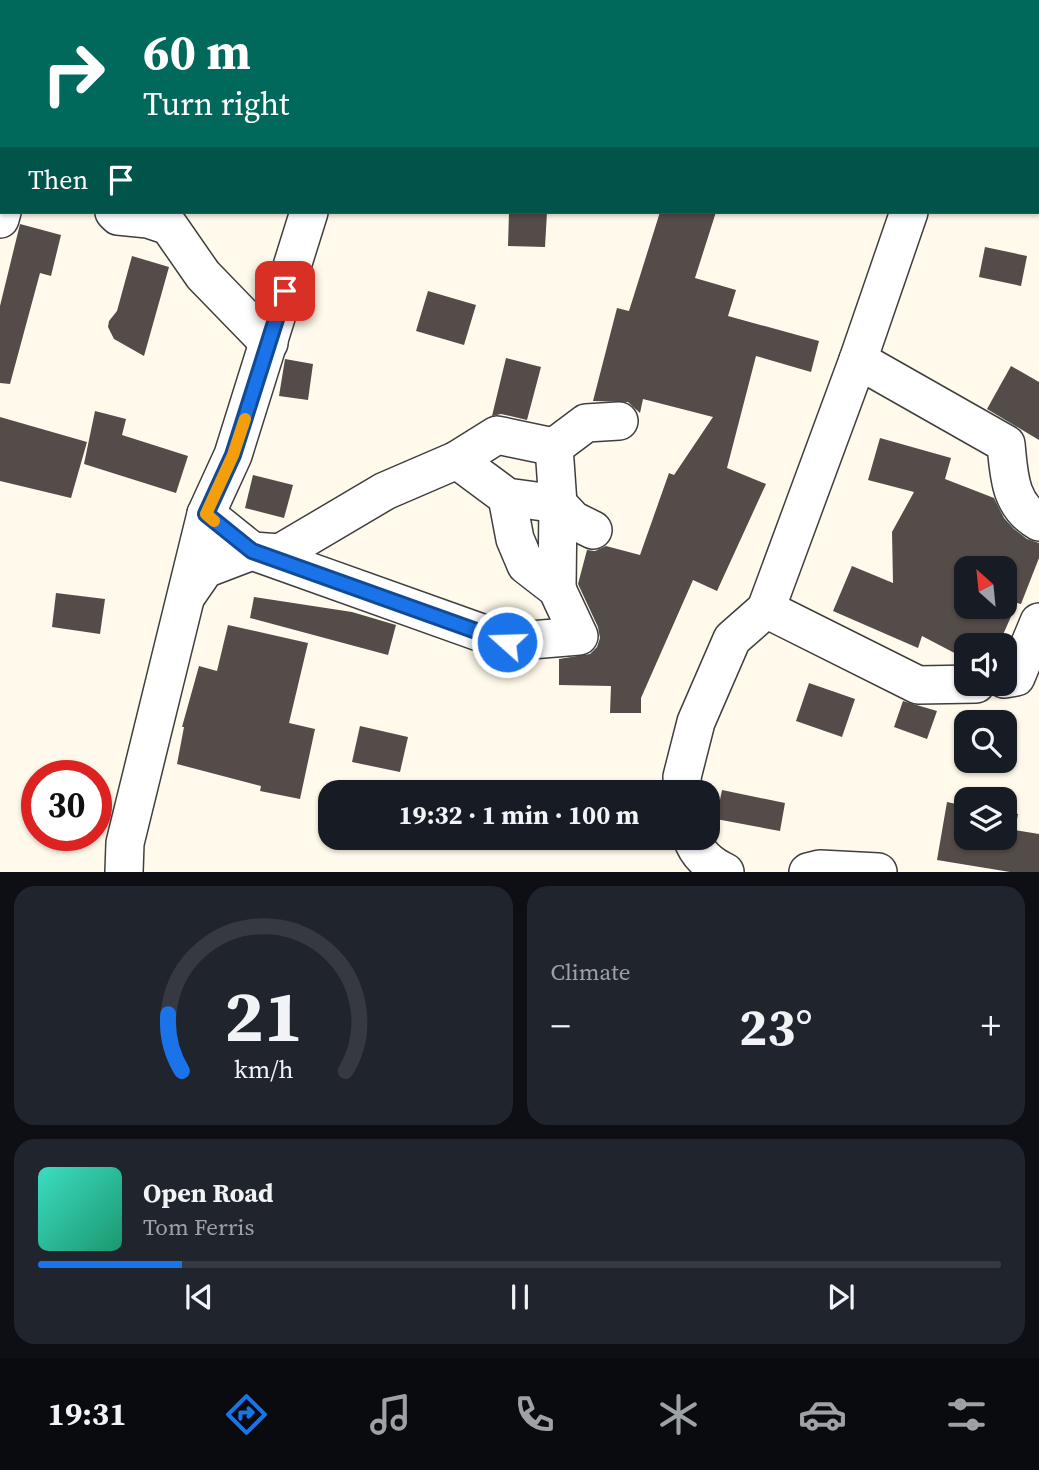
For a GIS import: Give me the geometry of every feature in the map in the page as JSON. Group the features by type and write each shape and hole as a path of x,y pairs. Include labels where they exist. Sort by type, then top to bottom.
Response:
{"street":[{"path":"116,214 148,219 169,226 203,275 269,343"},
{"path":"124,872 125,844 206,514 233,455 308,214"},
{"path":"682,780 696,722 732,639 766,609 858,360 908,214"},
{"path":"858,360 1006,444 1010,486 1026,515 1039,522"},
{"path":"187,595 205,569 252,551 280,553 385,491 457,460 497,435 554,447 586,423 619,421"},
{"path":"554,447 558,504 557,590"},
{"path":"457,460 507,497 558,504 573,520 593,530"},
{"path":"206,514 252,551 507,642 579,636 557,590 526,565 515,539 507,497"},
{"path":"766,609 918,685 954,684"},
{"path":"1017,675 1039,622"},
{"path":"698,850 711,866 725,872"},
{"path":"808,872 820,869 878,872"}],"building":[{"path":"509,214 547,214 545,247 508,246"},
{"path":"659,214 715,214 695,278 736,290 728,316 819,341 811,372 756,356 727,468 766,484 717,591 693,580 641,698 641,713 610,713 611,686 559,685 559,659 590,654 597,647 600,638 598,627 578,584 587,550 595,551 606,546 640,555 669,473 674,475 713,417 643,399 640,413 628,402 593,401 617,308 629,311"},
{"path":"20,224 61,235 51,276 40,273 10,384 0,383 0,306"},
{"path":"985,247 1027,256 1021,286 979,277"},
{"path":"132,256 169,267 144,356 114,339 108,327 117,311"},
{"path":"428,291 476,305 464,345 416,331"},
{"path":"506,358 541,367 527,420 501,414 492,416"},
{"path":"285,359 313,364 308,400 279,396"},
{"path":"1011,366 1039,382 1039,440 987,409"},
{"path":"95,411 126,419 122,435 188,456 176,493 84,464"},
{"path":"0,417 87,442 71,498 0,481"},
{"path":"880,438 951,458 945,479 994,498 1004,518 1014,529 1027,539 1039,543 1039,558 1021,604 1017,603 1017,556 954,556 954,620 1009,620 1004,633 954,633 954,653 922,636 918,648 833,611 852,566 893,583 892,532 914,492 868,480"},
{"path":"253,475 293,485 284,518 245,508"},
{"path":"56,593 105,599 100,634 52,627"},
{"path":"254,597 352,612 396,625 388,655 250,618"},
{"path":"228,625 308,643 289,723 315,729 300,799 260,791 261,786 177,764 182,727 199,666 217,671"},
{"path":"809,683 855,699 842,737 796,721"},
{"path":"903,701 937,711 927,739 894,727"},
{"path":"360,726 408,737 400,772 352,762"},
{"path":"722,790 785,803 780,831 720,820"},
{"path":"947,802 954,803 954,850 1017,850 1017,830 1039,834 1039,872 1010,872 937,860"}],"slow traffic":[{"path":"214,521 206,514 233,455 245,419"}],"route":[{"path":"285,291 233,455 206,514 252,551 507,642"}]}
